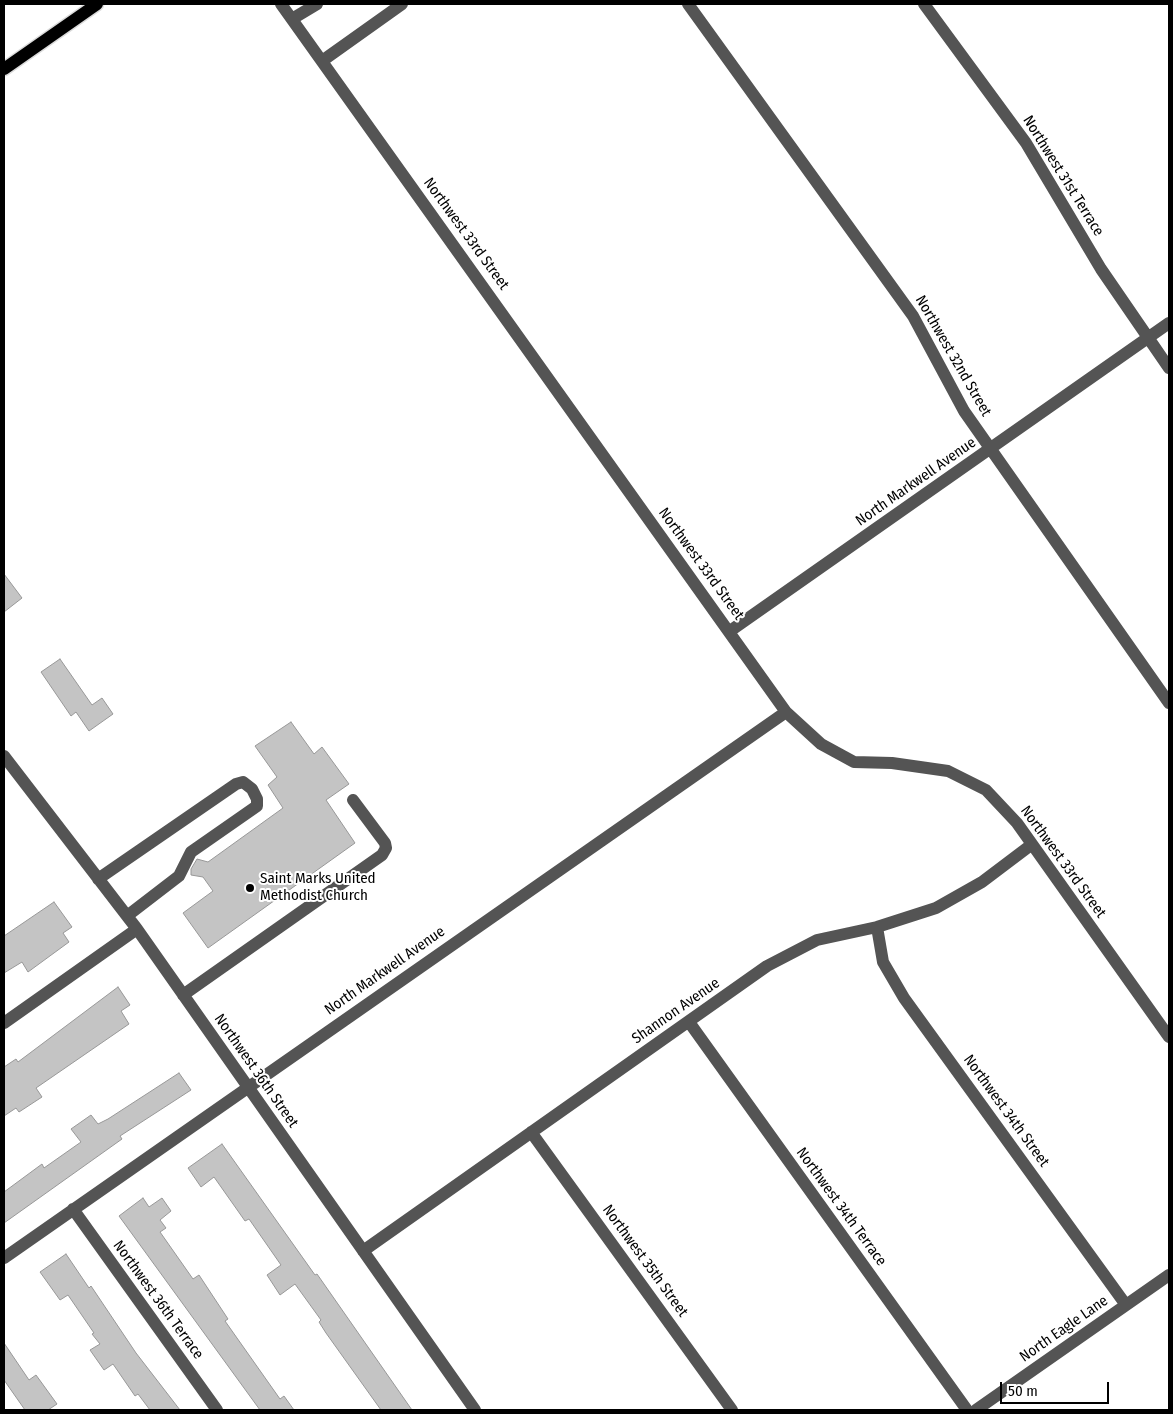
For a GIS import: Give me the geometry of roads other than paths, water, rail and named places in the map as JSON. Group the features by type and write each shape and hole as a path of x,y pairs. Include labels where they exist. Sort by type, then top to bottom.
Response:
{"main road":[{"path":"4,69 97,4"}],"street":[{"name":"Northwest 33rd Street","path":"281,4 786,712 821,744 854,762 892,763 948,771 986,790 1017,823 1169,1037"},
{"path":"292,19 317,4"},
{"path":"322,61 402,4"},
{"name":"Northwest 32nd Street","path":"688,4 914,316 924,332 947,383 990,451 1169,703"},
{"name":"Northwest 31st Terrace","path":"924,4 1026,143 1101,269 1169,368"},
{"name":"North Markwell Avenue","path":"730,631 990,451 1169,323"},
{"name":"North Markwell Avenue","path":"4,1258 786,712"},
{"name":"Northwest 36th Street","path":"4,756 137,929 475,1410"},
{"path":"98,879 236,784 243,782 252,789 257,799 257,806 191,852 179,876 127,916"},
{"path":"183,995 382,854 386,848 385,843 353,800"},
{"name":"Shannon Avenue","path":"363,1251 766,966 796,950 840,933 877,927 943,904 982,882 1031,845"},
{"name":"Northwest 34th Street","path":"877,927 883,962 904,998 1126,1305"},
{"path":"4,1023 137,929"},
{"name":"Northwest 34th Terrace","path":"689,1022 967,1410"},
{"name":"Northwest 35th Street","path":"531,1132 732,1410"},
{"name":"Northwest 36th Terrace","path":"73,1209 217,1410"},
{"name":"North Eagle Lane","path":"976,1410 1169,1275"}],"place":[{"name":"Saint Marks United Methodist Church","path":"250,888"}]}
